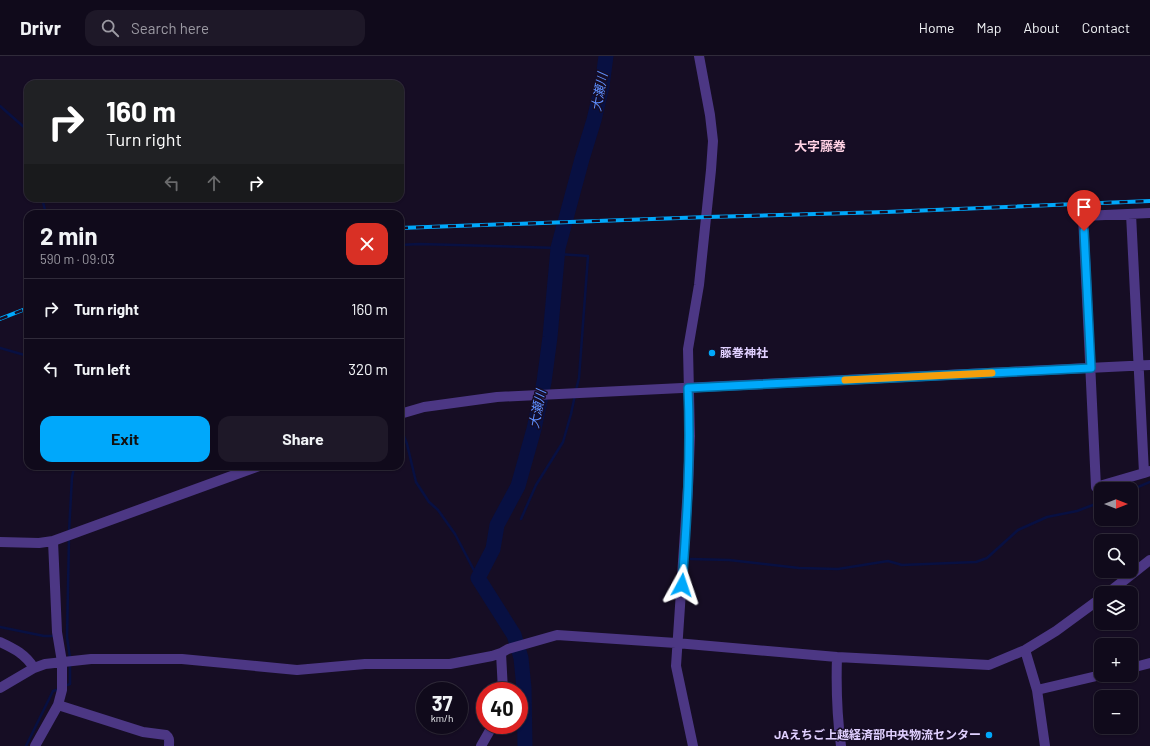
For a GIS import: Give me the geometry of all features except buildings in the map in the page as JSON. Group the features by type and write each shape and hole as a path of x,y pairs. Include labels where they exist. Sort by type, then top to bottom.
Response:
{"street":[{"path":"693,746 676,666 676,643 685,542 688,487 690,436 688,349 700,277 713,141 710,115 699,56"},
{"path":"1131,214 1138,366 1147,472 1096,487 1083,216 1150,213"},
{"path":"404,413 424,406 474,399 1150,365"},
{"path":"0,542 38,543 53,541 248,470"},
{"path":"35,746 58,705 62,690 62,662 57,632 53,541"},
{"path":"1117,586 1150,560"},
{"path":"0,688 34,668 45,664 91,659 182,659 297,670 365,664 450,664 505,651 533,641 557,635 676,643 837,657 989,665 1025,650 1056,631 1094,603"},
{"path":"0,642 28,658 34,668"},
{"path":"1025,650 1037,690 1045,746"},
{"path":"503,682 505,651"},
{"path":"837,657 836,703 841,746"},
{"path":"1138,666 1150,663"},
{"path":"1037,690 1094,677"},
{"path":"58,705 143,732 166,734 168,736 169,746"},
{"path":"481,746 488,734"}],"waterway":[{"name":"大瀬川","path":"525,746 524,688 521,658 514,635 478,578 493,549 497,525 518,486 534,429 544,382 550,337 558,248 594,120 602,86 606,56"},
{"path":"0,106 24,127"},
{"path":"43,202 45,210"},
{"path":"404,245 558,248"},
{"path":"558,254 588,256 579,378 576,390"},
{"path":"0,348 24,355"},
{"path":"521,519 536,485 563,442 575,395"},
{"path":"404,436 416,482 429,502 438,510 455,534 478,578"},
{"path":"69,532 74,470"},
{"path":"1138,487 1150,482"},
{"path":"691,559 729,560 799,568 838,569 888,561 902,565 976,562 987,558 1018,530 1047,517 1077,511 1094,505"},
{"path":"69,537 67,637 70,658"},
{"path":"0,627 44,636 55,636"},
{"path":"64,686 70,684 70,663"},
{"path":"26,746 53,691 60,689"}],"railway":[{"path":"404,228 886,212 1150,201"},
{"path":"0,319 24,310"}],"slow traffic":[{"path":"845,380 992,373"}],"place":[{"name":"藤巻神社","path":"712,353"},
{"name":"JAえちご上越経済部中央物流センター","path":"989,735"}],"district":[{"name":"大字藤巻","path":"820,146"}],"route":[{"path":"682,585 690,436 688,388 1091,368 1084,231"}]}
